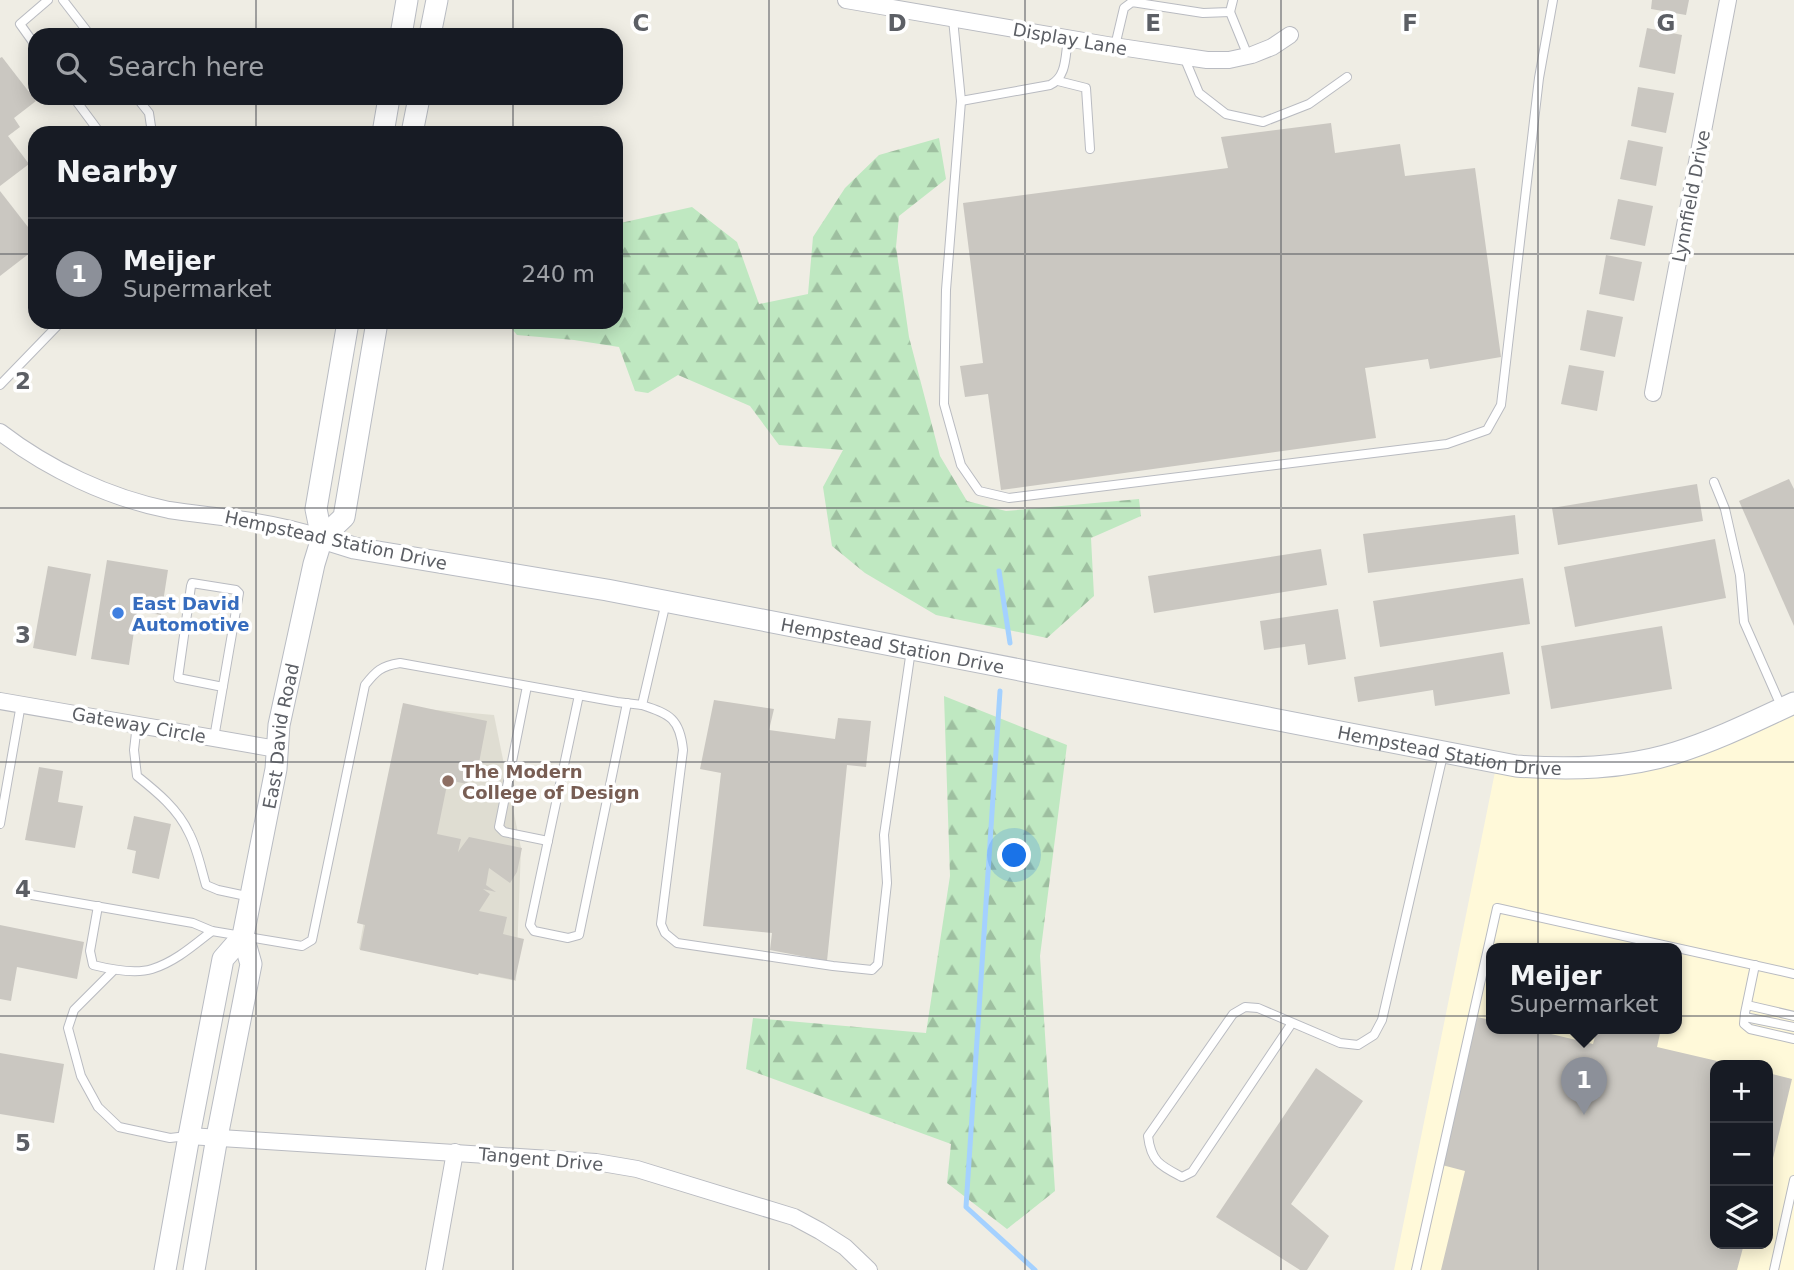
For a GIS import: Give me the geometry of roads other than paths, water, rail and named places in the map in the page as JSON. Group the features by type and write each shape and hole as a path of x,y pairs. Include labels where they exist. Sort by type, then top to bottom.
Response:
{"street":[{"path":"402,28 407,0"},
{"path":"431,28 437,0"},
{"name":"Display Lane","path":"846,0 1115,47 1207,60 1248,56 1272,47 1290,35"},
{"name":"Lynnfield Drive","path":"1653,393 1728,0"},
{"path":"384,126 388,105"},
{"path":"413,126 418,105"},
{"name":"East David Road","path":"322,538 316,509 347,329"},
{"name":"East David Road","path":"194,1270 251,964 243,936 276,769 279,725 322,538 344,516 376,329"},
{"name":"Hempstead Station Drive","path":"0,432 42,460 90,484 169,510 243,519 297,530 354,548 666,602 1516,766 1597,768 1642,761 1720,737 1790,707"},
{"name":"Gateway Circle","path":"0,701 277,749"},
{"name":"East David Road","path":"165,1270 223,960 243,936"},
{"name":"Tangent Drive","path":"189,1136 596,1162 637,1169 793,1217 845,1247 869,1270"},
{"path":"433,1270 455,1152"}],"lane":[{"path":"28,35 20,24 48,0"},
{"path":"63,0 85,28"},
{"path":"1233,0 1230,12 1248,56"},
{"path":"953,19 961,101 946,290 944,404 961,465 979,491 1009,498 1447,444 1487,430 1501,405 1539,78 1553,0"},
{"path":"1115,47 1124,8 1132,2 1203,13 1230,12"},
{"path":"961,101 1050,85 1058,81 1062,75 1068,38"},
{"path":"1184,57 1199,93 1226,114 1263,122 1309,104 1347,77"},
{"path":"1058,81 1086,88 1090,149"},
{"path":"79,105 95,126"},
{"path":"143,105 149,113 151,126"},
{"path":"0,385 54,329"},
{"path":"1714,482 1725,509 1740,575 1744,622 1790,707"},
{"path":"214,738 223,687 239,593 236,590 192,583 178,678 223,687"},
{"path":"642,705 666,602"},
{"path":"26,894 193,923 212,931 302,946 312,940 365,685 374,673 385,665 400,663 659,710 675,722 681,733 683,750 661,923 665,933 677,943 872,970 878,964 887,883 884,835 911,649"},
{"path":"527,686 499,827 504,832 548,841"},
{"path":"579,695 530,925 534,931 568,938 579,935 628,703"},
{"path":"0,824 21,704"},
{"path":"137,724 137,776 157,792 190,833 206,885 251,897"},
{"path":"1292,1023 1192,1172 1182,1177 1161,1166 1150,1151 1148,1136 1233,1014 1245,1007 1258,1008 1340,1043 1358,1045 1374,1035 1382,1020 1444,752"},
{"path":"98,906 90,951 93,965 114,970 151,970 185,953 212,931"},
{"path":"1489,943 1497,908 1655,943"},
{"path":"1682,949 1794,974"},
{"path":"1416,1270 1486,957"},
{"path":"1755,965 1744,1024 1750,1029 1794,1039"},
{"path":"114,970 74,1010 68,1028 81,1076 98,1107 119,1127 170,1138 189,1136"},
{"path":"1747,1005 1794,1016"},
{"path":"1745,1017 1794,1027"},
{"path":"1774,1270 1794,1180"}],"waterway":[{"path":"999,571 1010,643"},
{"path":"1000,691 966,1207 1035,1270"}],"place":[{"name":"East David Automotive","path":"118,613"},
{"name":"The Modern College of Design","path":"448,781"},
{"name":"Meijer","path":"1584,1115"}]}
